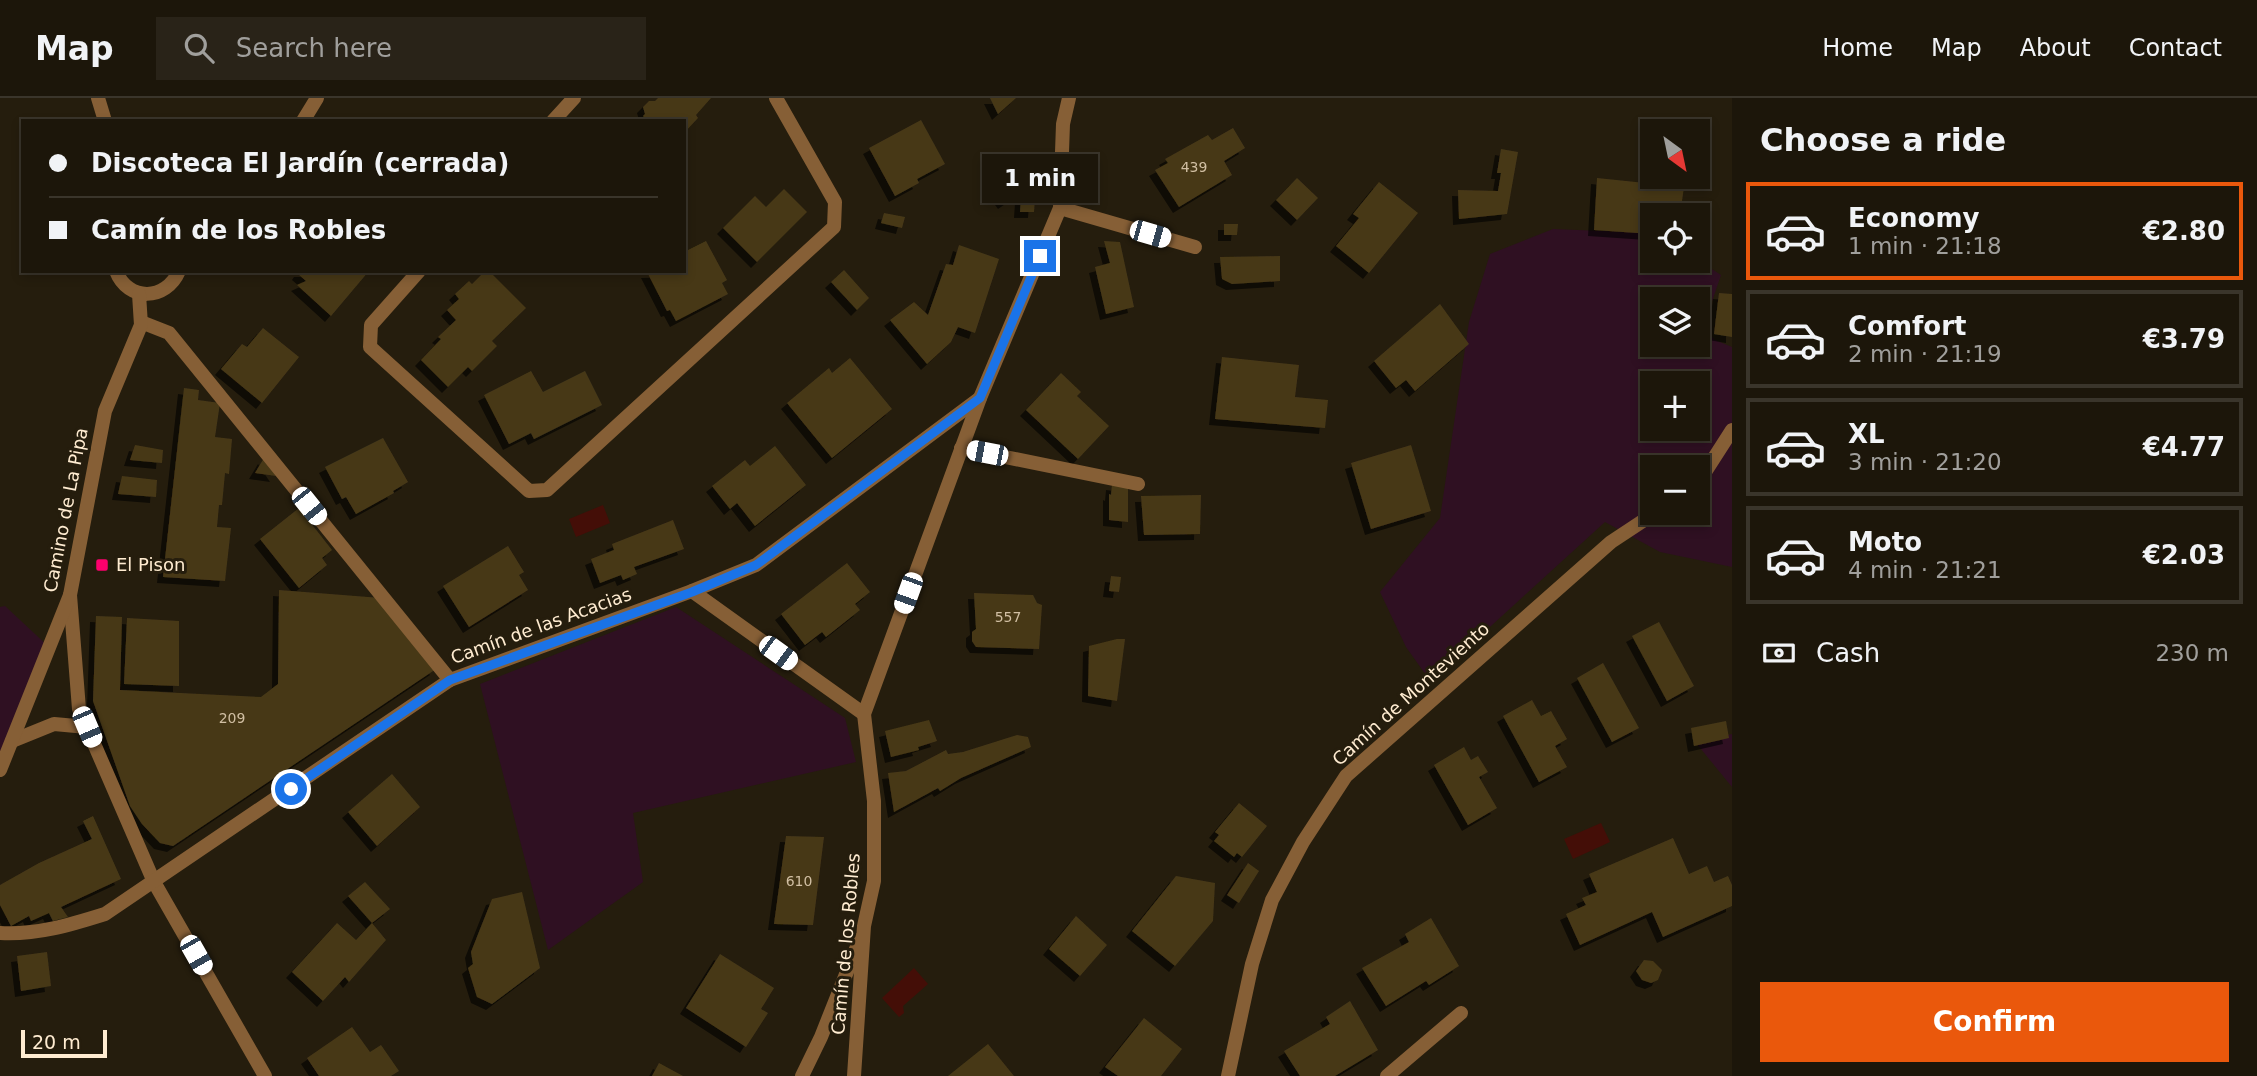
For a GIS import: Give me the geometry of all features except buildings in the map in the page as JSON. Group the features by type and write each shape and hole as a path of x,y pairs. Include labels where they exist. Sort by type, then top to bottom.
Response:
{"street":[{"path":"98,98 104,119"},
{"path":"304,119 317,98"},
{"path":"556,119 574,98"},
{"path":"417,273 371,325 370,347 530,491 547,489 834,227 835,202 776,98"},
{"name":"Camín de los Robles","path":"854,1076 864,926 874,881 874,801 864,714 980,398 1060,208 1063,124 1069,98"},
{"path":"1060,208 1195,247"},
{"path":"117,273 120,282 139,294 159,293 174,282 178,273"},
{"name":"Camino de La Pipa","path":"0,770 70,595 105,411 141,322 139,294"},
{"path":"141,322 169,332 450,680"},
{"name":"Camín de las Acacias","path":"0,933 21,934 59,929 106,914 450,680 692,592 756,565 980,398"},
{"path":"1710,464 1732,430"},
{"path":"961,448 1138,484"},
{"name":"Camín de Monteviento","path":"1228,1076 1252,964 1272,900 1303,842 1346,776 1611,542 1640,523"},
{"path":"692,592 864,714"},
{"path":"70,595 79,709 154,882 265,1076"},
{"path":"12,741 54,724 87,727"},
{"path":"802,1076 821,1037 864,926"},
{"path":"1387,1076 1461,1013"}],"shaded area":[{"path":"1553,229 1640,233 1640,273 1710,273 1710,268 1721,275 1710,307 1710,287 1640,287 1640,357 1710,357 1710,335 1732,347 1732,567 1660,552 1605,522 1480,636 1426,675 1406,647 1380,592 1440,518 1469,322 1490,254"},
{"path":"603,505 610,523 576,537 569,519"},
{"path":"5,606 50,648 0,770 0,607"},
{"path":"676,607 845,718 856,762 633,813 643,882 548,950 480,684"},
{"path":"1732,734 1732,787 1696,743"},
{"path":"1601,823 1610,842 1573,859 1564,839"},
{"path":"914,968 928,984 903,1006 904,1013 899,1017 882,998"}],"place":[{"name":"El Pison","path":"102,565"}],"route":[{"path":"291,789 450,680 692,592 756,565 980,398 1040,256"}]}
